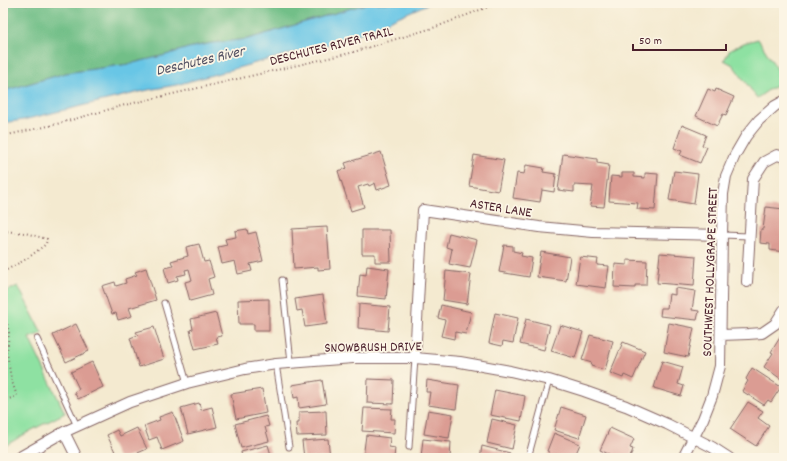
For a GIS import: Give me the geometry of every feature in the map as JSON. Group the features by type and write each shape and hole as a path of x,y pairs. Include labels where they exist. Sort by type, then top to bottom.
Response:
{"street":[{"name":"SOUTHWEST HOLLYGRAPE STREET","path":"683,458 703,419 712,396 720,366 723,194 726,176 735,155 746,136 759,120 775,106 784,101"},
{"path":"747,282 752,179 764,162 776,155 784,157"},
{"name":"ASTER LANE","path":"415,358 423,210 539,228 593,232 722,235"},
{"path":"721,335 762,333 774,324 784,310"},
{"name":"SNOWBRUSH DRIVE","path":"18,458 64,432 130,402 187,383 245,369 290,362 353,358 415,358 474,364 549,380 584,390 626,406 666,424 712,447 729,458"},
{"path":"64,432 77,458"}],"lane":[{"path":"722,235 749,236"},
{"path":"282,280 290,362"},
{"path":"164,303 187,383"},
{"path":"37,339 77,426"},
{"path":"409,447 415,358"},
{"path":"276,364 289,447"},
{"path":"528,458 549,380"}],"path":[{"name":"DESCHUTES RIVER TRAIL","path":"3,136 53,125 125,105 350,53 436,27 498,3"},
{"path":"3,231 26,232 47,239 46,244 28,258 3,272"},
{"path":"3,313 9,333 7,352 11,379 16,396 3,401"}],"green space":[{"path":"3,3 369,3 248,39 212,43 188,48 129,64 66,73 3,91"},
{"path":"758,39 784,82 757,98 733,65 724,60 730,50 744,43"},
{"path":"18,286 42,333 29,338 65,413 3,447 3,293"}],"water":[{"name":"Deschutes River","path":"369,3 430,3 341,41 176,85 148,90 23,120 3,123 3,91 66,73 129,64 188,48 212,43 248,39"}],"building":[{"path":"708,89 715,92 716,89 734,97 726,115 723,114 717,126 696,116"},
{"path":"682,125 706,135 702,145 707,147 700,163 680,155 682,151 674,148"},
{"path":"381,152 391,185 377,190 375,183 369,186 368,184 358,187 364,207 351,211 338,171 347,168 345,163"},
{"path":"563,154 597,159 597,163 609,165 604,207 590,206 593,186 574,185 574,192 558,190"},
{"path":"474,155 504,160 498,191 469,186"},
{"path":"526,165 544,168 543,172 556,174 554,192 542,190 540,202 513,198 517,173 524,174"},
{"path":"674,171 698,174 694,204 669,200"},
{"path":"622,173 634,173 634,177 645,178 645,173 658,174 655,210 637,209 638,203 609,201 611,176 622,177"},
{"path":"766,207 784,209 784,252 770,250 770,244 760,243 761,229 763,229"},
{"path":"327,227 330,269 318,270 318,267 294,269 292,229"},
{"path":"247,229 248,234 256,232 263,261 250,264 252,271 238,274 235,261 222,264 218,247 227,245 225,239 236,237 235,231"},
{"path":"362,230 390,230 391,262 375,262 375,254 362,254"},
{"path":"449,233 477,240 470,268 449,264 452,249 446,247"},
{"path":"199,244 204,262 209,261 214,277 208,279 212,295 190,301 185,282 192,280 189,269 185,270 186,274 177,276 178,280 168,283 164,268 173,266 171,261 188,256 186,247"},
{"path":"504,245 513,246 513,251 522,253 521,256 532,258 529,277 499,272"},
{"path":"541,252 570,257 566,281 537,277"},
{"path":"660,253 696,256 694,286 657,283"},
{"path":"580,257 598,259 597,265 609,266 606,288 576,284"},
{"path":"627,260 647,261 646,285 635,285 635,288 614,287 615,264 627,265"},
{"path":"367,266 389,269 386,299 358,296 360,274 366,275"},
{"path":"146,268 156,300 129,308 132,316 118,320 116,313 112,314 102,286 115,282 116,286 126,283 125,279 137,275 135,272"},
{"path":"446,271 471,274 467,304 443,300"},
{"path":"675,288 695,291 692,310 699,311 697,320 660,316 661,308 667,308 669,294 675,295"},
{"path":"323,295 327,324 305,327 302,310 297,311 295,299"},
{"path":"269,299 269,331 254,331 254,324 239,324 238,300"},
{"path":"359,304 390,307 388,331 358,328"},
{"path":"441,305 471,312 466,334 455,332 454,339 441,336 445,320 438,318"},
{"path":"216,313 222,336 216,337 218,344 195,349 190,330 193,329 191,319"},
{"path":"495,313 518,318 513,343 503,341 502,346 489,343"},
{"path":"526,319 550,325 544,350 520,344"},
{"path":"669,323 694,328 688,357 664,352"},
{"path":"76,324 89,351 66,362 53,335"},
{"path":"560,325 583,332 575,358 551,351"},
{"path":"154,327 164,359 139,367 130,338 138,335 136,332"},
{"path":"590,335 613,341 605,370 591,366 592,363 582,360"},
{"path":"781,336 784,338 784,381 764,367"},
{"path":"623,342 645,351 633,379 624,375 623,378 610,373"},
{"path":"662,361 683,367 678,384 684,386 681,396 654,388"},
{"path":"92,362 103,387 78,399 74,392 79,389 71,372"},
{"path":"752,368 781,387 771,402 768,400 764,405 742,391 748,381 746,379"},
{"path":"368,379 394,380 393,404 367,403"},
{"path":"322,380 326,404 299,408 298,397 294,398 292,385"},
{"path":"427,380 459,385 456,409 428,405 430,392 426,392"},
{"path":"262,389 266,413 236,419 231,394"},
{"path":"495,390 525,396 521,421 490,415"},
{"path":"748,402 763,411 758,418 769,426 756,446 730,429"},
{"path":"199,403 201,410 212,407 217,427 188,434 181,408"},
{"path":"561,407 586,415 579,438 554,430"},
{"path":"364,408 392,409 391,419 395,419 394,433 362,431"},
{"path":"428,410 453,414 449,438 424,434"},
{"path":"326,411 327,435 297,436 296,423 299,423 299,412"},
{"path":"173,412 184,441 162,450 157,437 149,440 144,426 160,420 159,417"},
{"path":"266,416 269,426 265,427 269,441 241,448 235,424"},
{"path":"492,419 517,425 512,449 487,443"},
{"path":"137,428 147,449 126,458 118,458 107,435 117,430 120,436"},
{"path":"610,428 634,439 630,448 633,449 630,458 617,458 600,450"},
{"path":"554,433 580,444 574,458 547,457 549,452 547,451"},
{"path":"366,435 390,438 389,447 395,448 394,458 363,458"},
{"path":"328,439 330,458 304,458 302,441"},
{"path":"423,439 451,442 450,458 421,458"},
{"path":"268,445 272,458 242,458 241,452"},
{"path":"482,446 510,453 509,458 480,458"},
{"path":"784,446 784,458 776,458"}]}
